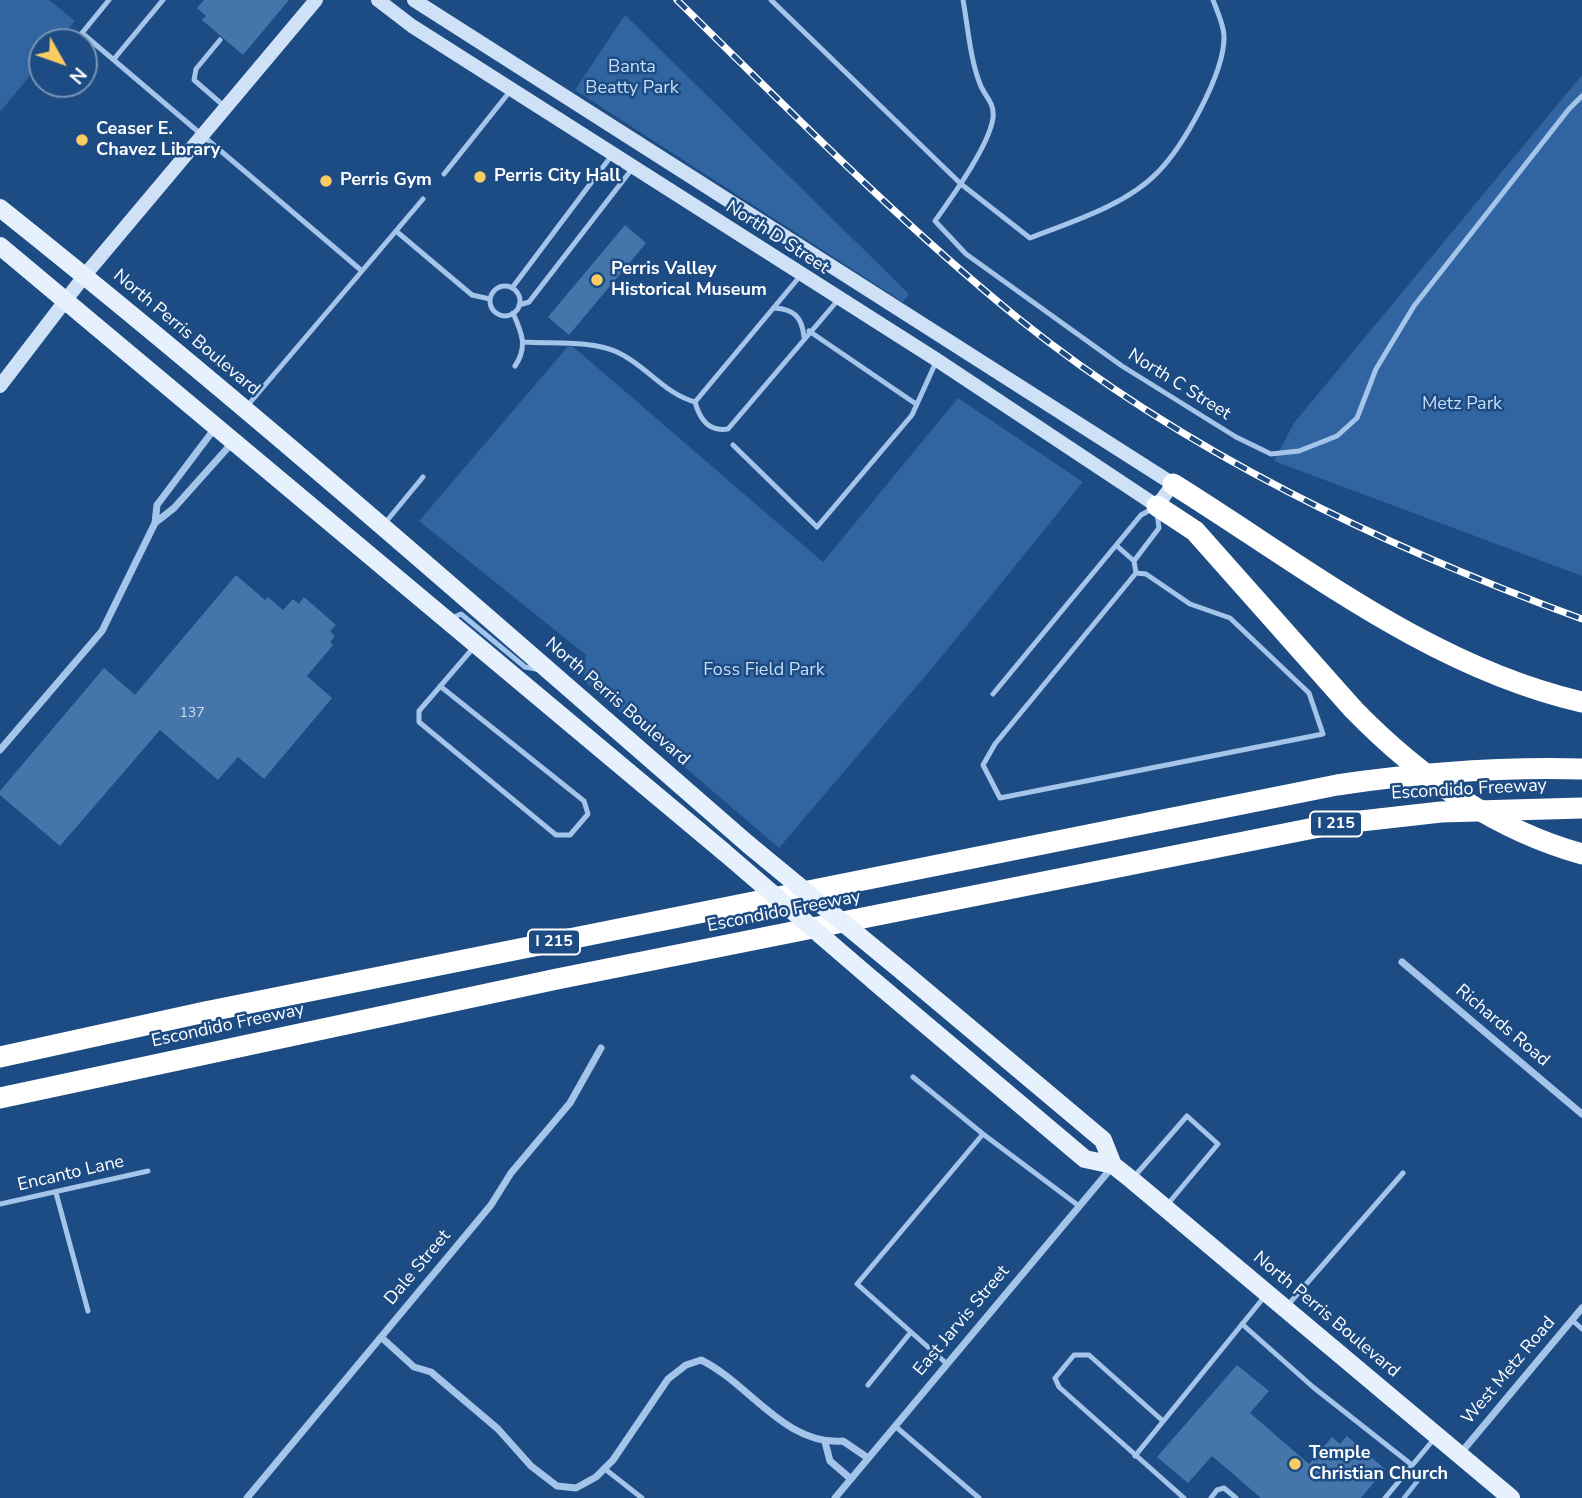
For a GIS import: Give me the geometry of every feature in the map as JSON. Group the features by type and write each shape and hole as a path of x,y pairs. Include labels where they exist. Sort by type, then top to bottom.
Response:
{"highway":[{"path":"1172,484 1376,613 1453,657 1506,681 1582,702"},
{"path":"1157,506 1195,531 1353,709 1414,766 1466,802 1528,836 1582,854"},
{"name":"Escondido Freeway","path":"0,1057 233,1006 1337,785 1427,775 1537,768 1582,769"},
{"name":"Escondido Freeway","path":"0,1098 557,979 1095,874 1334,824 1441,812 1582,808"}],"main road":[{"path":"0,386 85,275 316,0"},
{"name":"North D Street","path":"378,0 412,26 838,300 937,360 1157,506"},
{"name":"North D Street","path":"414,0 1172,484"},
{"path":"612,155 637,141"},
{"path":"633,169 637,141"},
{"name":"North Perris Boulevard","path":"0,208 85,275 551,672 749,845 1103,1140 1113,1166"},
{"name":"North Perris Boulevard","path":"0,246 232,443 724,852 1084,1159 1113,1166 1132,1180 1511,1498"},
{"path":"937,360 947,341"},
{"path":"1157,506 1172,484"}],"street":[{"path":"0,750 102,631 155,523 157,505 215,428"},
{"path":"155,523 174,508 232,443"},
{"name":"Richards Road","path":"1402,962 1582,1114"},
{"name":"Dale Street","path":"247,1498 491,1205 511,1172 570,1103 601,1048"},
{"name":"East Jarvis Street","path":"835,1498 1113,1166"},
{"name":"West Metz Road","path":"1459,1455 1582,1308"},
{"path":"381,1337 414,1367 431,1372 498,1429 531,1466 557,1486 576,1488 605,1469 668,1379 686,1365 701,1360 718,1368 772,1416 825,1443 844,1441 868,1458"},
{"path":"825,1443 830,1461 851,1479"}],"lane":[{"path":"109,0 82,33 362,271"},
{"path":"114,59 163,0"},
{"path":"771,0 961,184 1030,238 1106,207 1157,173 1199,113 1219,65 1224,35 1213,0"},
{"path":"961,184 990,129 993,116 992,103 980,85 963,0"},
{"path":"220,40 196,69 194,80 226,108"},
{"path":"444,174 511,90"},
{"name":"North C Street","path":"961,184 936,221 966,254 1122,366 1236,437 1272,454 1299,451 1338,436 1357,418 1376,369 1414,306 1582,96"},
{"path":"512,288 612,155"},
{"path":"490,299 495,312 504,316 513,313 519,305 529,302 633,169"},
{"path":"243,410 423,199"},
{"path":"396,231 472,295 490,299"},
{"path":"695,402 801,275"},
{"path":"490,299 498,288 512,288 518,295 519,305"},
{"path":"695,402 698,415 708,426 718,431 728,429 838,300"},
{"path":"773,308 786,309 796,314 802,322 804,337"},
{"path":"513,313 524,342 522,355 515,366"},
{"path":"809,331 916,404"},
{"path":"524,342 593,347 617,352 677,397 695,402"},
{"path":"733,445 817,527 912,415 937,360"},
{"path":"381,527 423,477"},
{"path":"993,694 1141,515 1157,506 1159,528 1134,561"},
{"path":"1117,546 1134,561 1136,573 995,744 983,765 1000,798 1324,734 1309,693 1230,618 1190,604 1146,574 1136,573"},
{"path":"447,621 461,614 525,667 551,672"},
{"path":"440,686 583,801 588,814 570,835 556,835 419,722 419,711 440,686 476,645"},
{"path":"914,1077 983,1134 1079,1206"},
{"path":"1132,1180 1187,1116 1217,1144 1165,1207"},
{"path":"947,1364 857,1284 983,1134"},
{"name":"Encanto Lane","path":"0,1205 148,1171"},
{"path":"1285,1309 1403,1173"},
{"path":"55,1193 88,1311"},
{"path":"1135,1456 1267,1293"},
{"path":"1572,1320 1582,1329"},
{"path":"1242,1324 1313,1387 1412,1465"},
{"path":"867,1385 911,1332"},
{"path":"1163,1421 1089,1355 1074,1355 1055,1378 1059,1387 1184,1498"},
{"path":"895,1426 979,1498"},
{"path":"1385,1498 1437,1436"},
{"path":"605,1469 642,1498"},
{"path":"1211,1498 1217,1490 1224,1488 1236,1498"}],"green space":[{"path":"0,0 49,0 75,21 69,28 28,28 28,78 0,112"},
{"name":"Banta Beatty Park","path":"625,15 909,294 903,302 575,90"},
{"name":"Metz Park","path":"1582,75 1582,576 1274,461 1294,423"},
{"name":"Foss Field Park","path":"570,344 823,562 958,398 1083,482 938,661 779,848 583,680 586,655 419,521"}],"building":[{"path":"204,0 289,0 243,55 202,20 206,16 197,8"},
{"name":"Perris Valley Historical Museum","path":"625,225 646,243 569,335 548,317"},
{"path":"236,575 265,600 268,597 283,610 293,599 299,604 304,597 336,625 330,631 335,636 330,642 333,645 307,676 332,698 264,779 238,757 218,780 160,730 60,846 0,795 0,791 104,668 135,695"},
{"path":"1237,1365 1269,1391 1250,1413 1309,1464 1332,1437 1340,1444 1347,1436 1385,1469 1361,1498 1261,1498 1212,1456 1188,1483 1157,1457"}],"waterway":[{"path":"1404,1498 1423,1474"}],"railway":[{"path":"677,0 844,164 930,243 1019,319 1083,367 1149,412 1288,492 1434,560 1582,619"}],"place":[{"name":"Ceaser E. Chavez Library","path":"82,140"},
{"name":"Perris City Hall","path":"480,177"},
{"name":"Perris Gym","path":"326,181"},
{"name":"Perris Valley Historical Museum","path":"597,280"},
{"name":"Temple Christian Church","path":"1295,1464"}]}
